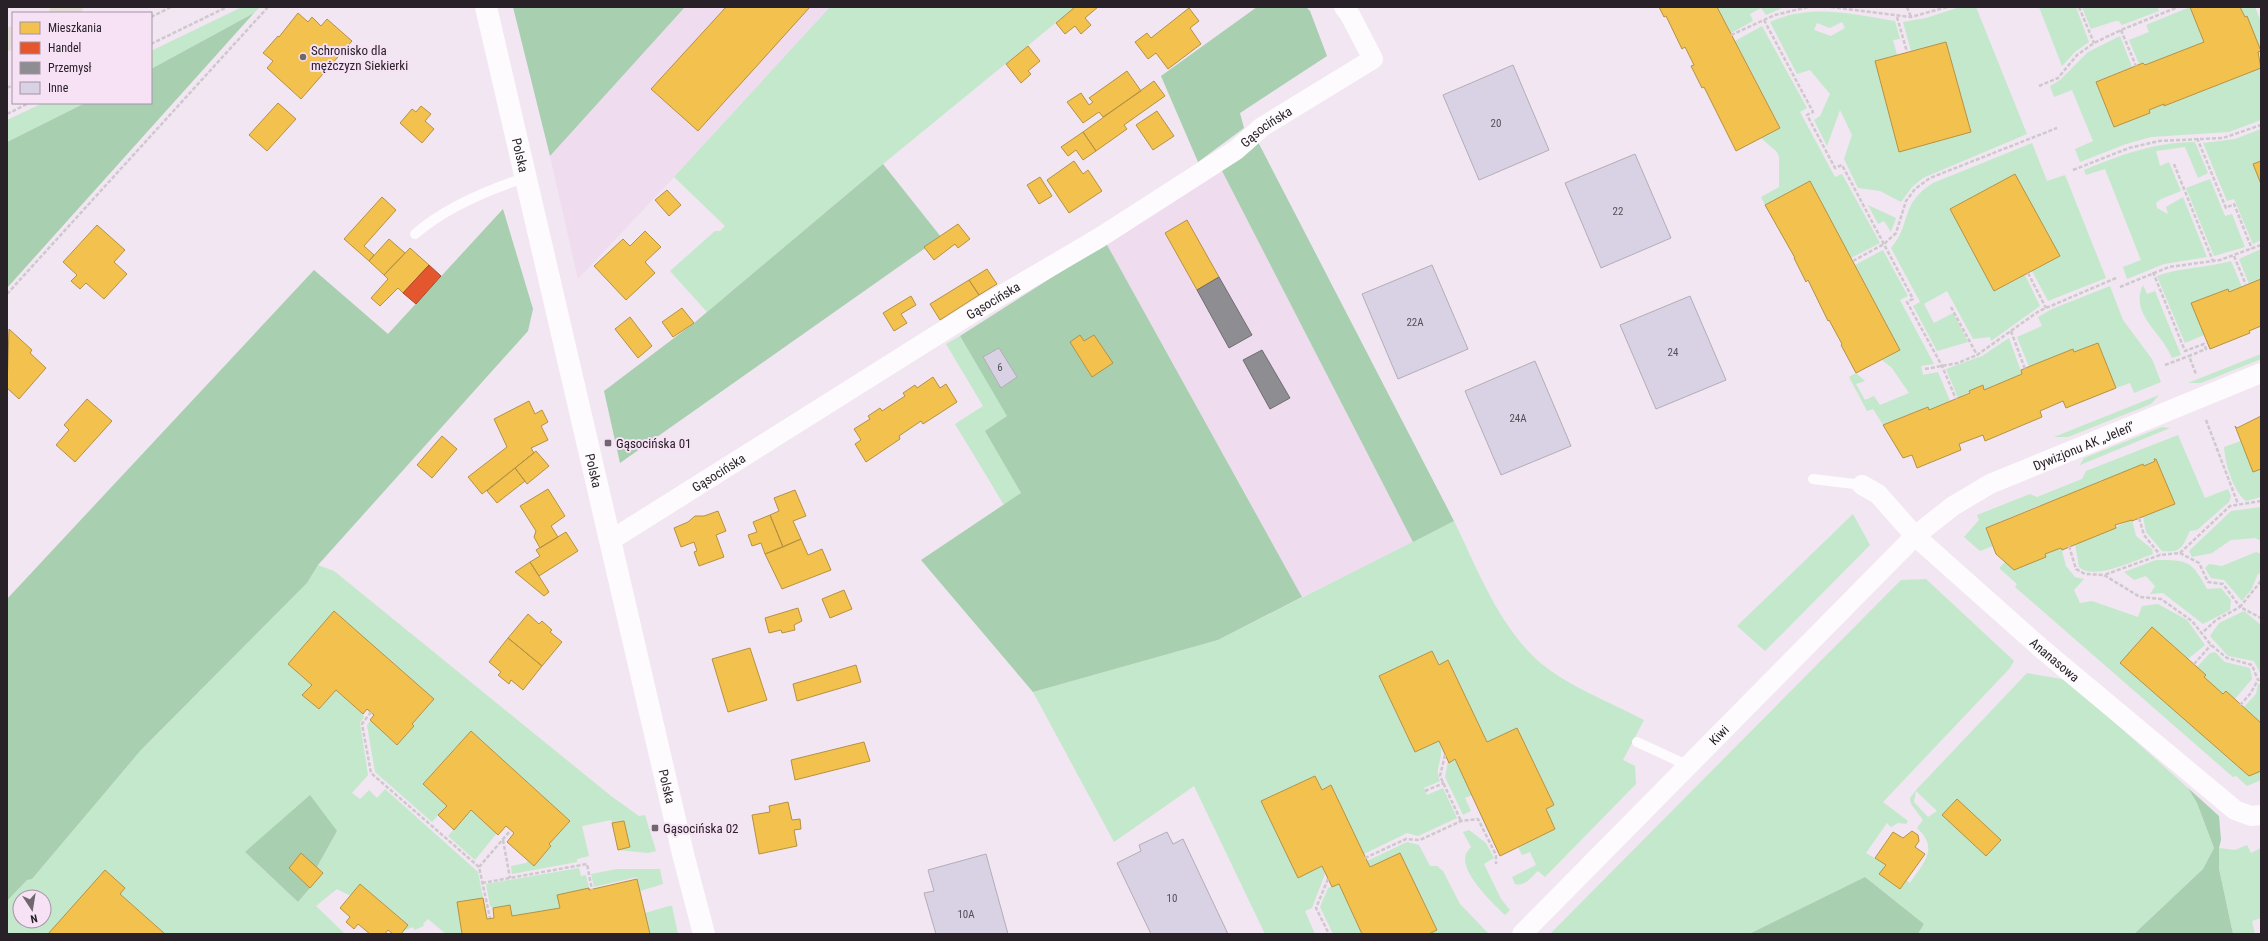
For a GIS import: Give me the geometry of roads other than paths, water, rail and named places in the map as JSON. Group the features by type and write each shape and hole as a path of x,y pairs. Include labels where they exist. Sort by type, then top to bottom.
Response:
{"main road":[{"path":"62,12 72,7"}],"street":[{"name":"Polska","path":"486,7 527,177 683,854 704,934"},
{"name":"Gąsocińska","path":"611,540 983,306 1100,238 1236,150 1262,127 1373,59 1350,15 1344,7"},
{"name":"Dywizjonu AK „Jeleń”","path":"1915,536 1953,506 1990,484 2261,373"},
{"name":"Ananasowa","path":"1862,485 1878,494 1915,536 2042,649 2235,810 2251,816 2261,815"},
{"name":"Kiwi","path":"1522,934 1915,536"}],"lane":[{"path":"415,234 432,219 496,187 527,177"},
{"path":"1813,479 1862,485"},
{"path":"1637,742 1689,766"}],"place":[{"name":"Schronisko dla mężczyzn Siekierki","path":"303,57"},
{"name":"Gąsocińska 01","path":"608,443"},
{"name":"Gąsocińska 02","path":"655,828"}]}
